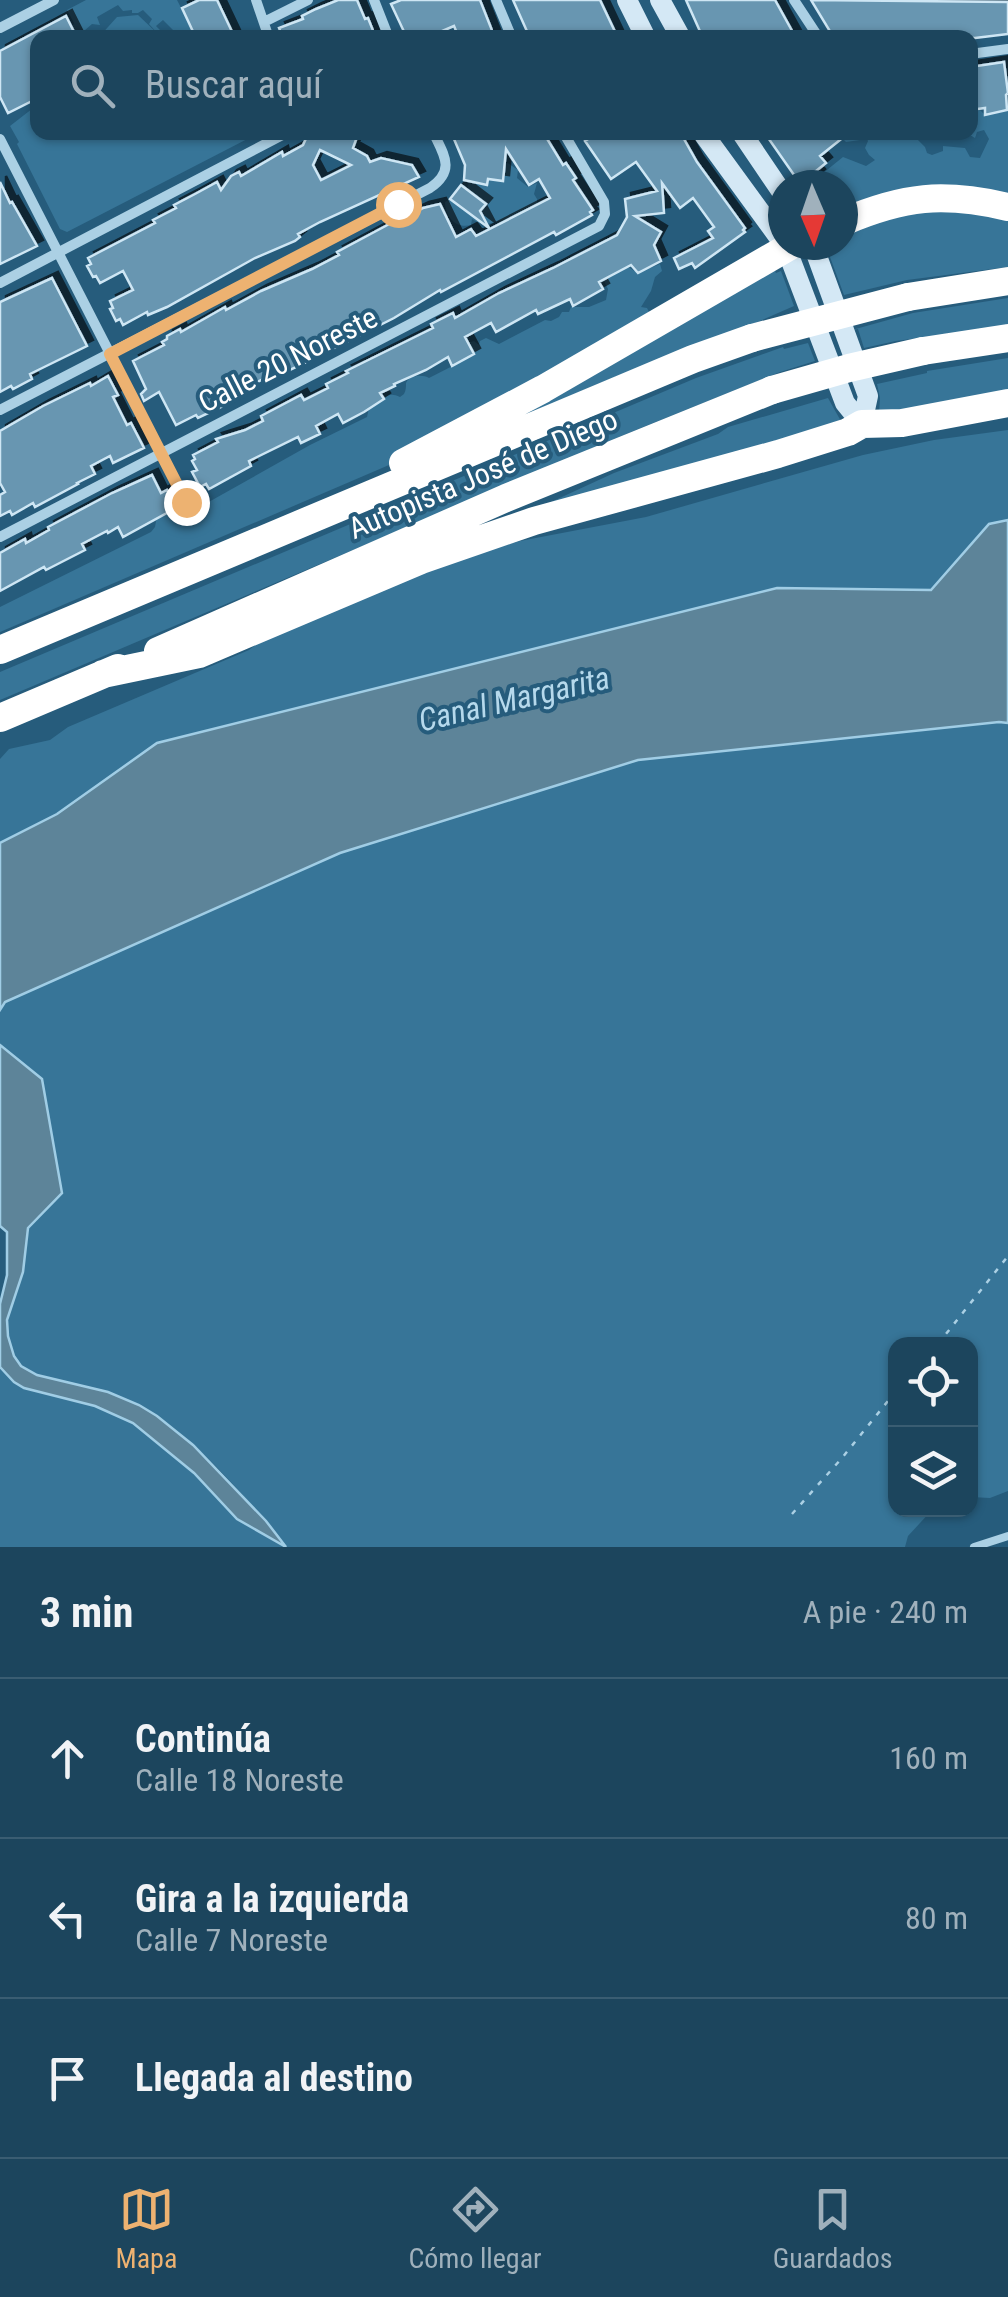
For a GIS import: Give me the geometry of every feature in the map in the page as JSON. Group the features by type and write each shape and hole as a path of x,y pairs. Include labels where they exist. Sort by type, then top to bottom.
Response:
{"highway":[{"path":"858,216 913,200 960,198 1008,207"},
{"path":"225,554 268,521 433,449 768,259"},
{"name":"Autopista José de Diego","path":"0,650 694,359 752,338 908,296 1008,281"},
{"name":"Autopista José de Diego","path":"0,718 542,482 772,390 848,368 1008,338"},
{"path":"104,674 199,654 421,560 534,521 778,454 862,424 902,423 1008,403"},
{"path":"421,560 457,554 880,442 1008,420"}],"main road":[{"path":"627,0 642,30"},
{"path":"660,0 677,30"},
{"path":"708,140 768,215"},
{"path":"746,140 768,172"},
{"path":"797,260 845,402 862,424"}],"street":[{"path":"0,28 54,0"},
{"path":"256,0 266,30"},
{"path":"264,22 308,0"},
{"path":"374,0 386,30"},
{"path":"496,0 509,30"},
{"path":"794,0 814,30"},
{"path":"978,53 1008,49"},
{"path":"0,283 275,140"},
{"path":"0,410 430,188 443,176 446,160 437,140"},
{"name":"Calle 20 Noreste","path":"0,537 599,226 605,214 604,202 568,140"},
{"path":"2,147 186,502"}],"lane":[{"path":"974,1547 993,1545 1008,1536"}],"path":[{"path":"944,1337 1008,1256"},
{"path":"792,1514 888,1402"}],"shaded area":[{"path":"86,0 177,0 192,30 173,30 163,20 156,26 160,30 154,30 149,24 152,19 143,10 132,13 118,5 97,17 100,25 74,30 67,10"},
{"path":"138,15 154,30 105,30 117,17"},
{"path":"1008,95 1008,203 858,213 858,170 827,170 843,157 866,166 875,160 865,148 868,140 918,140 932,155 943,151 943,146 965,148 970,157 980,158 989,139 984,130 978,132 978,111 985,115 1007,110"},
{"path":"30,110 30,140 245,140 67,232 60,229 10,126"},
{"path":"504,149 506,162 518,170 517,178 528,187 537,183 537,205 516,215 514,223 511,218 487,224 472,219 471,225 466,226 452,221 445,202 450,199 476,217 486,203 467,187 469,183 487,185 488,179 503,180"},
{"path":"904,209 1008,214 1008,267 907,280 844,295 831,260 858,260 858,226"},
{"path":"660,264 662,271 655,277 641,307 649,312 403,459 0,632 0,607 151,532 157,516 176,508 172,500 179,499 198,508 367,417 369,408 387,396 400,397 410,378 429,378 474,355 468,343 474,341 479,345 486,338 499,344 569,312 571,307 589,307 606,300 608,289 603,279 628,267 638,273"},
{"path":"774,269 776,273 781,271 794,306 462,443"},
{"path":"1008,298 1008,326 864,348 858,329 852,330 913,313"},
{"path":"808,343 815,361 631,432 0,700 0,672 696,378 783,347"},
{"path":"1008,358 1008,395 879,414 877,384 927,371"},
{"path":"828,398 842,423 538,508 728,427"},
{"path":"1008,430 1008,520 988,524 932,590 777,588 157,743 57,814 0,843 0,759 9,749 50,740 68,727 249,650 299,619 486,550 646,517 863,455"},
{"path":"1008,723 1008,1491 990,1498 978,1497 978,1337 888,1337 888,1517 926,1517 908,1536 905,1547 286,1547 215,1466 152,1412 108,1392 42,1377 24,1368 15,1358 8,1326 27,1246 42,1079 0,1045 0,1010 5,1002 340,853 638,760"},
{"path":"0,1367 23,1388 95,1406 133,1423 194,1473 237,1519 284,1547 0,1547"}],"water":[{"name":"Canal Margarita","path":"1008,520 1008,723 638,760 340,853 5,1002 0,1010 0,843 57,814 157,743 777,588 931,590 989,524"},
{"path":"0,1045 42,1079 62,1193 28,1228 23,1272 7,1320 14,1356 21,1366 37,1375 108,1392 157,1416 193,1445 286,1547 237,1519 194,1473 133,1423 95,1406 24,1388 0,1367 0,1304 7,1275 7,1232 0,1226"}],"building":[{"path":"199,0 217,0 231,30 192,30 182,8"},
{"path":"338,0 357,0 373,30 280,30 303,19 302,16"},
{"path":"401,0 480,0 492,30 456,30 454,26 445,30 403,30 391,4"},
{"path":"513,0 600,0 614,30 526,30"},
{"path":"686,0 775,0 792,30 699,30"},
{"path":"811,0 1008,2 1008,34 978,38 978,30 829,30"},
{"path":"66,16 73,30 40,30"},
{"path":"30,35 30,102 8,113 0,97 0,51"},
{"path":"1004,62 1007,110 985,115 985,108 978,109 978,66"},
{"path":"305,140 356,140 353,148 370,162 381,158 412,165 419,177 320,222 298,234 300,237 295,241 255,258 167,307 123,325 120,319 116,321 110,301 133,290 123,271 100,283 87,266 91,264 88,258 155,223 153,220 176,208 174,205 217,182 221,190 231,176 239,172 241,176 282,152 283,156","holes":["320,150 351,165 321,180 313,165"]},
{"path":"454,140 548,140 576,178 573,180 593,210 592,215 440,290 311,360 267,381 265,378 198,418 196,415 176,425 159,392 144,401 141,394 146,389 133,361 164,345 167,336 312,269 393,222 440,204 456,237 471,229 476,236 550,198 539,179 529,185 506,149 503,181 488,179 487,185 464,180 465,165"},
{"path":"685,140 745,232 695,268 692,263 679,269 674,258 713,238 708,231 714,227 693,198 680,208 662,183 664,213 635,216 661,232 654,245 661,261 638,273 631,265 599,282 603,289 573,306 570,299 538,314 536,310 496,332 491,323 465,337 474,354 452,366 448,357 380,393 384,399 364,412 343,423 338,414 316,426 320,434 301,443 298,437 249,461 251,466 209,489 206,484 200,487 192,472 197,470 193,455 218,442 216,439 263,421 261,416 301,395 304,400 328,388 326,384 346,371 433,328 431,324 453,313 455,318 617,235 627,217 625,199 657,191 636,162 611,179 585,141"},
{"path":"770,140 840,140 820,156 826,163 817,170 791,170"},
{"path":"0,182 37,246 0,264"},
{"path":"461,185 486,204 480,211 489,228 450,199"},
{"path":"52,278 87,346 30,374 32,379 0,392 0,302"},
{"path":"108,376 127,425 131,423 144,448 113,463 110,456 91,466 95,474 78,484 35,507 33,503 12,515 10,511 0,516 0,495 5,492 0,483 0,431"},
{"path":"152,475 161,493 167,490 176,508 123,537 118,527 107,531 82,544 85,550 0,591 0,553"}],"route":[{"path":"186,502 110,354 398,204"}]}
